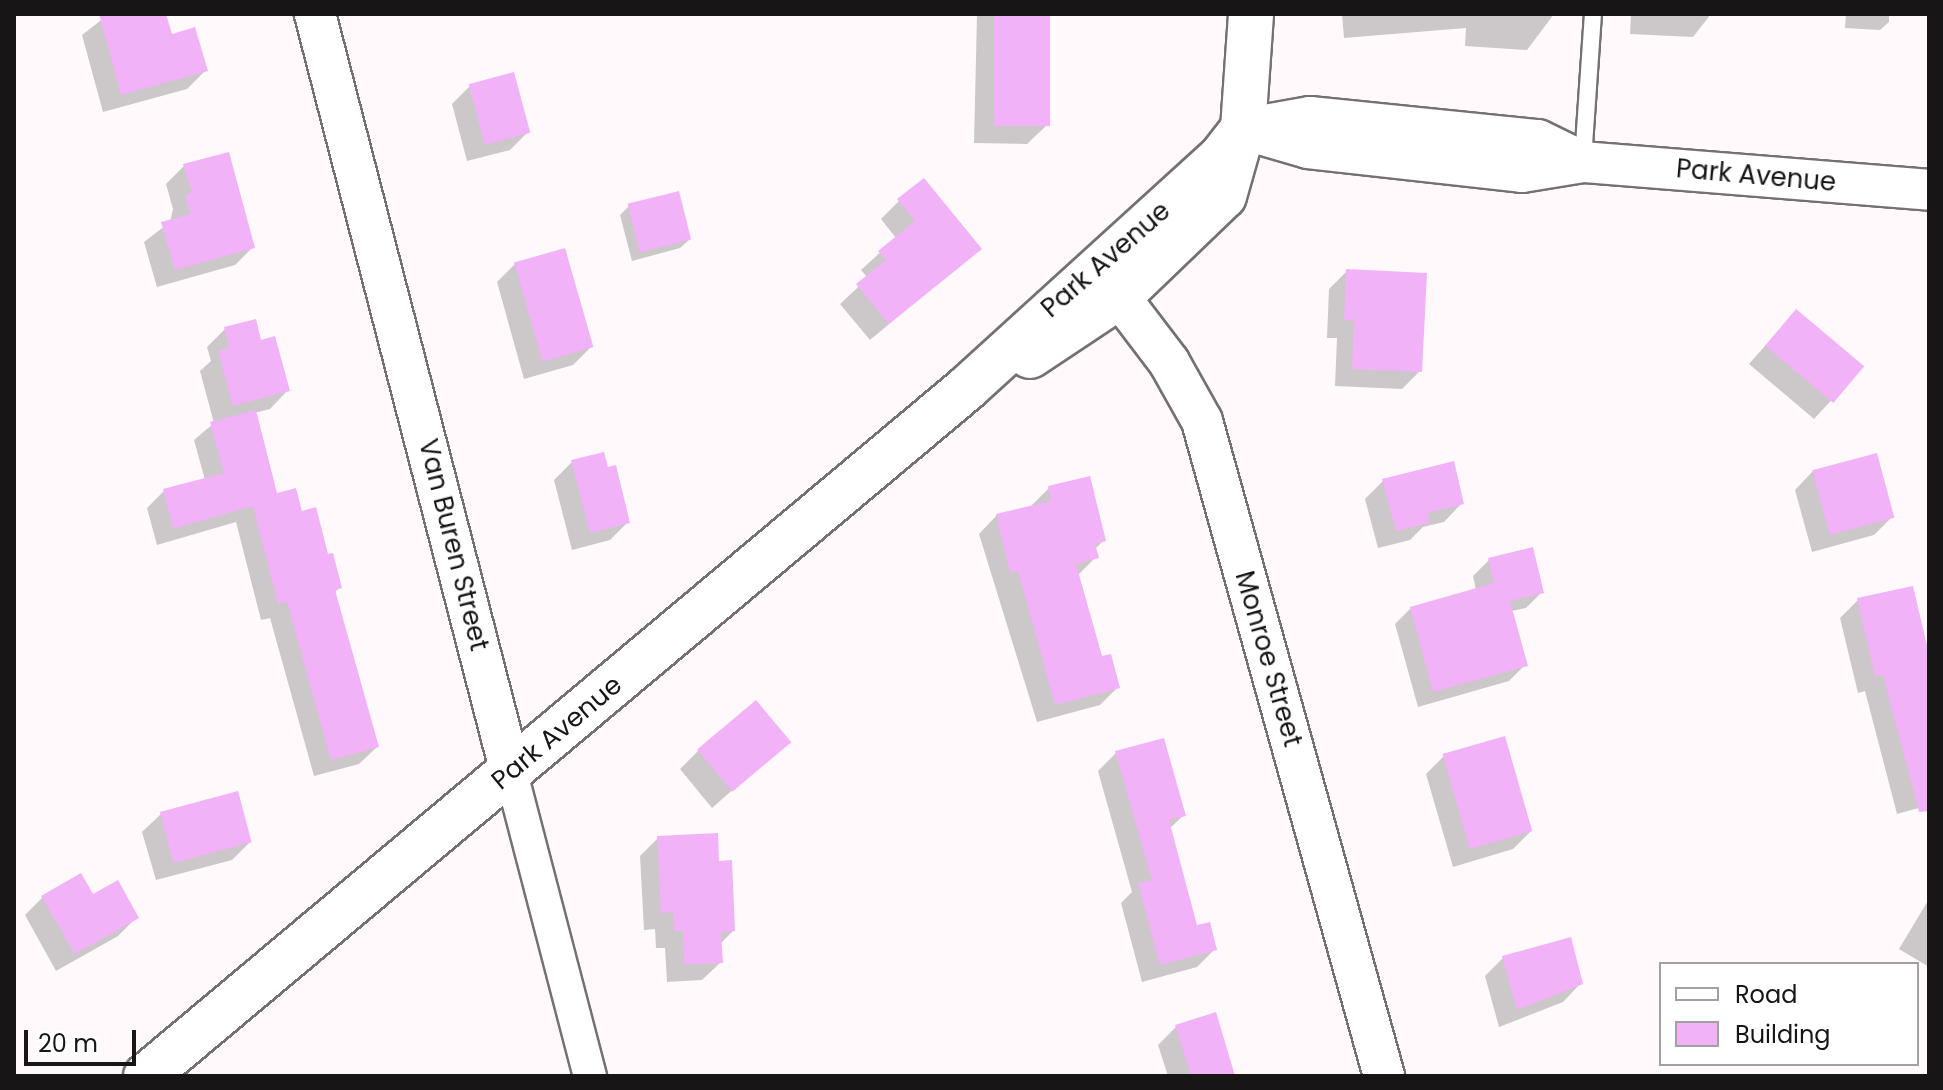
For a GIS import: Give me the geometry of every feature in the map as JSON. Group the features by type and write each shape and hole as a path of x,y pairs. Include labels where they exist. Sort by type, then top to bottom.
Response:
{"main road":[{"path":"1243,129 1251,14"},
{"name":"Park Avenue","path":"146,1076 967,388 1037,353 1108,282 1243,129"}],"street":[{"name":"Van Buren Street","path":"315,14 590,1076"},
{"name":"Park Avenue","path":"1243,129 1310,117 1538,140 1583,162 1928,187"},
{"name":"Monroe Street","path":"1108,282 1169,362 1202,421 1384,1076"}],"lane":[{"path":"1583,162 1593,14"}],"building":[{"path":"99,14 166,14 172,34 195,27 208,71 121,95"},
{"path":"994,14 1050,14 1050,126 994,126"},
{"path":"514,72 530,133 485,145 469,84"},
{"path":"229,152 255,248 175,270 161,222 190,214 185,195 192,192 183,164"},
{"path":"924,178 982,249 889,324 856,284 886,260 878,251 915,221 897,199"},
{"path":"679,191 691,240 640,252 628,204"},
{"path":"565,248 593,347 542,362 514,263"},
{"path":"1346,269 1427,273 1422,372 1352,369 1354,321 1344,320"},
{"path":"1796,309 1864,366 1833,403 1765,346"},
{"path":"256,319 261,340 275,336 290,391 233,406 218,351 229,348 224,327"},
{"path":"256,410 277,493 296,488 302,511 316,507 328,554 333,553 342,588 335,590 379,747 331,760 287,602 278,604 253,506 173,529 163,489 224,473 210,422"},
{"path":"604,452 608,467 616,465 630,523 590,533 571,460"},
{"path":"1877,453 1894,518 1830,535 1812,470"},
{"path":"1454,461 1464,504 1428,513 1430,523 1396,531 1382,479"},
{"path":"1090,476 1106,541 1095,544 1099,558 1076,564 1102,656 1111,654 1120,688 1055,705 1018,571 1010,573 996,514 1051,501 1048,486"},
{"path":"1533,547 1544,593 1510,601 1528,666 1433,692 1410,607 1494,583 1488,558"},
{"path":"1913,586 1929,654 1929,811 1919,812 1883,675 1875,676 1857,598"},
{"path":"756,700 791,742 732,792 697,749"},
{"path":"1505,736 1532,831 1470,849 1443,754"},
{"path":"1164,738 1186,816 1169,820 1197,925 1210,922 1217,950 1160,965 1138,883 1152,880 1115,751"},
{"path":"238,791 252,842 173,863 160,812"},
{"path":"718,833 719,861 732,860 735,931 721,932 723,963 684,965 683,931 674,931 673,912 661,913 657,836"},
{"path":"81,873 93,894 118,880 139,918 75,954 41,896"},
{"path":"1571,937 1583,984 1517,1010 1502,956"},
{"path":"1216,1012 1235,1076 1191,1076 1175,1025"}]}
